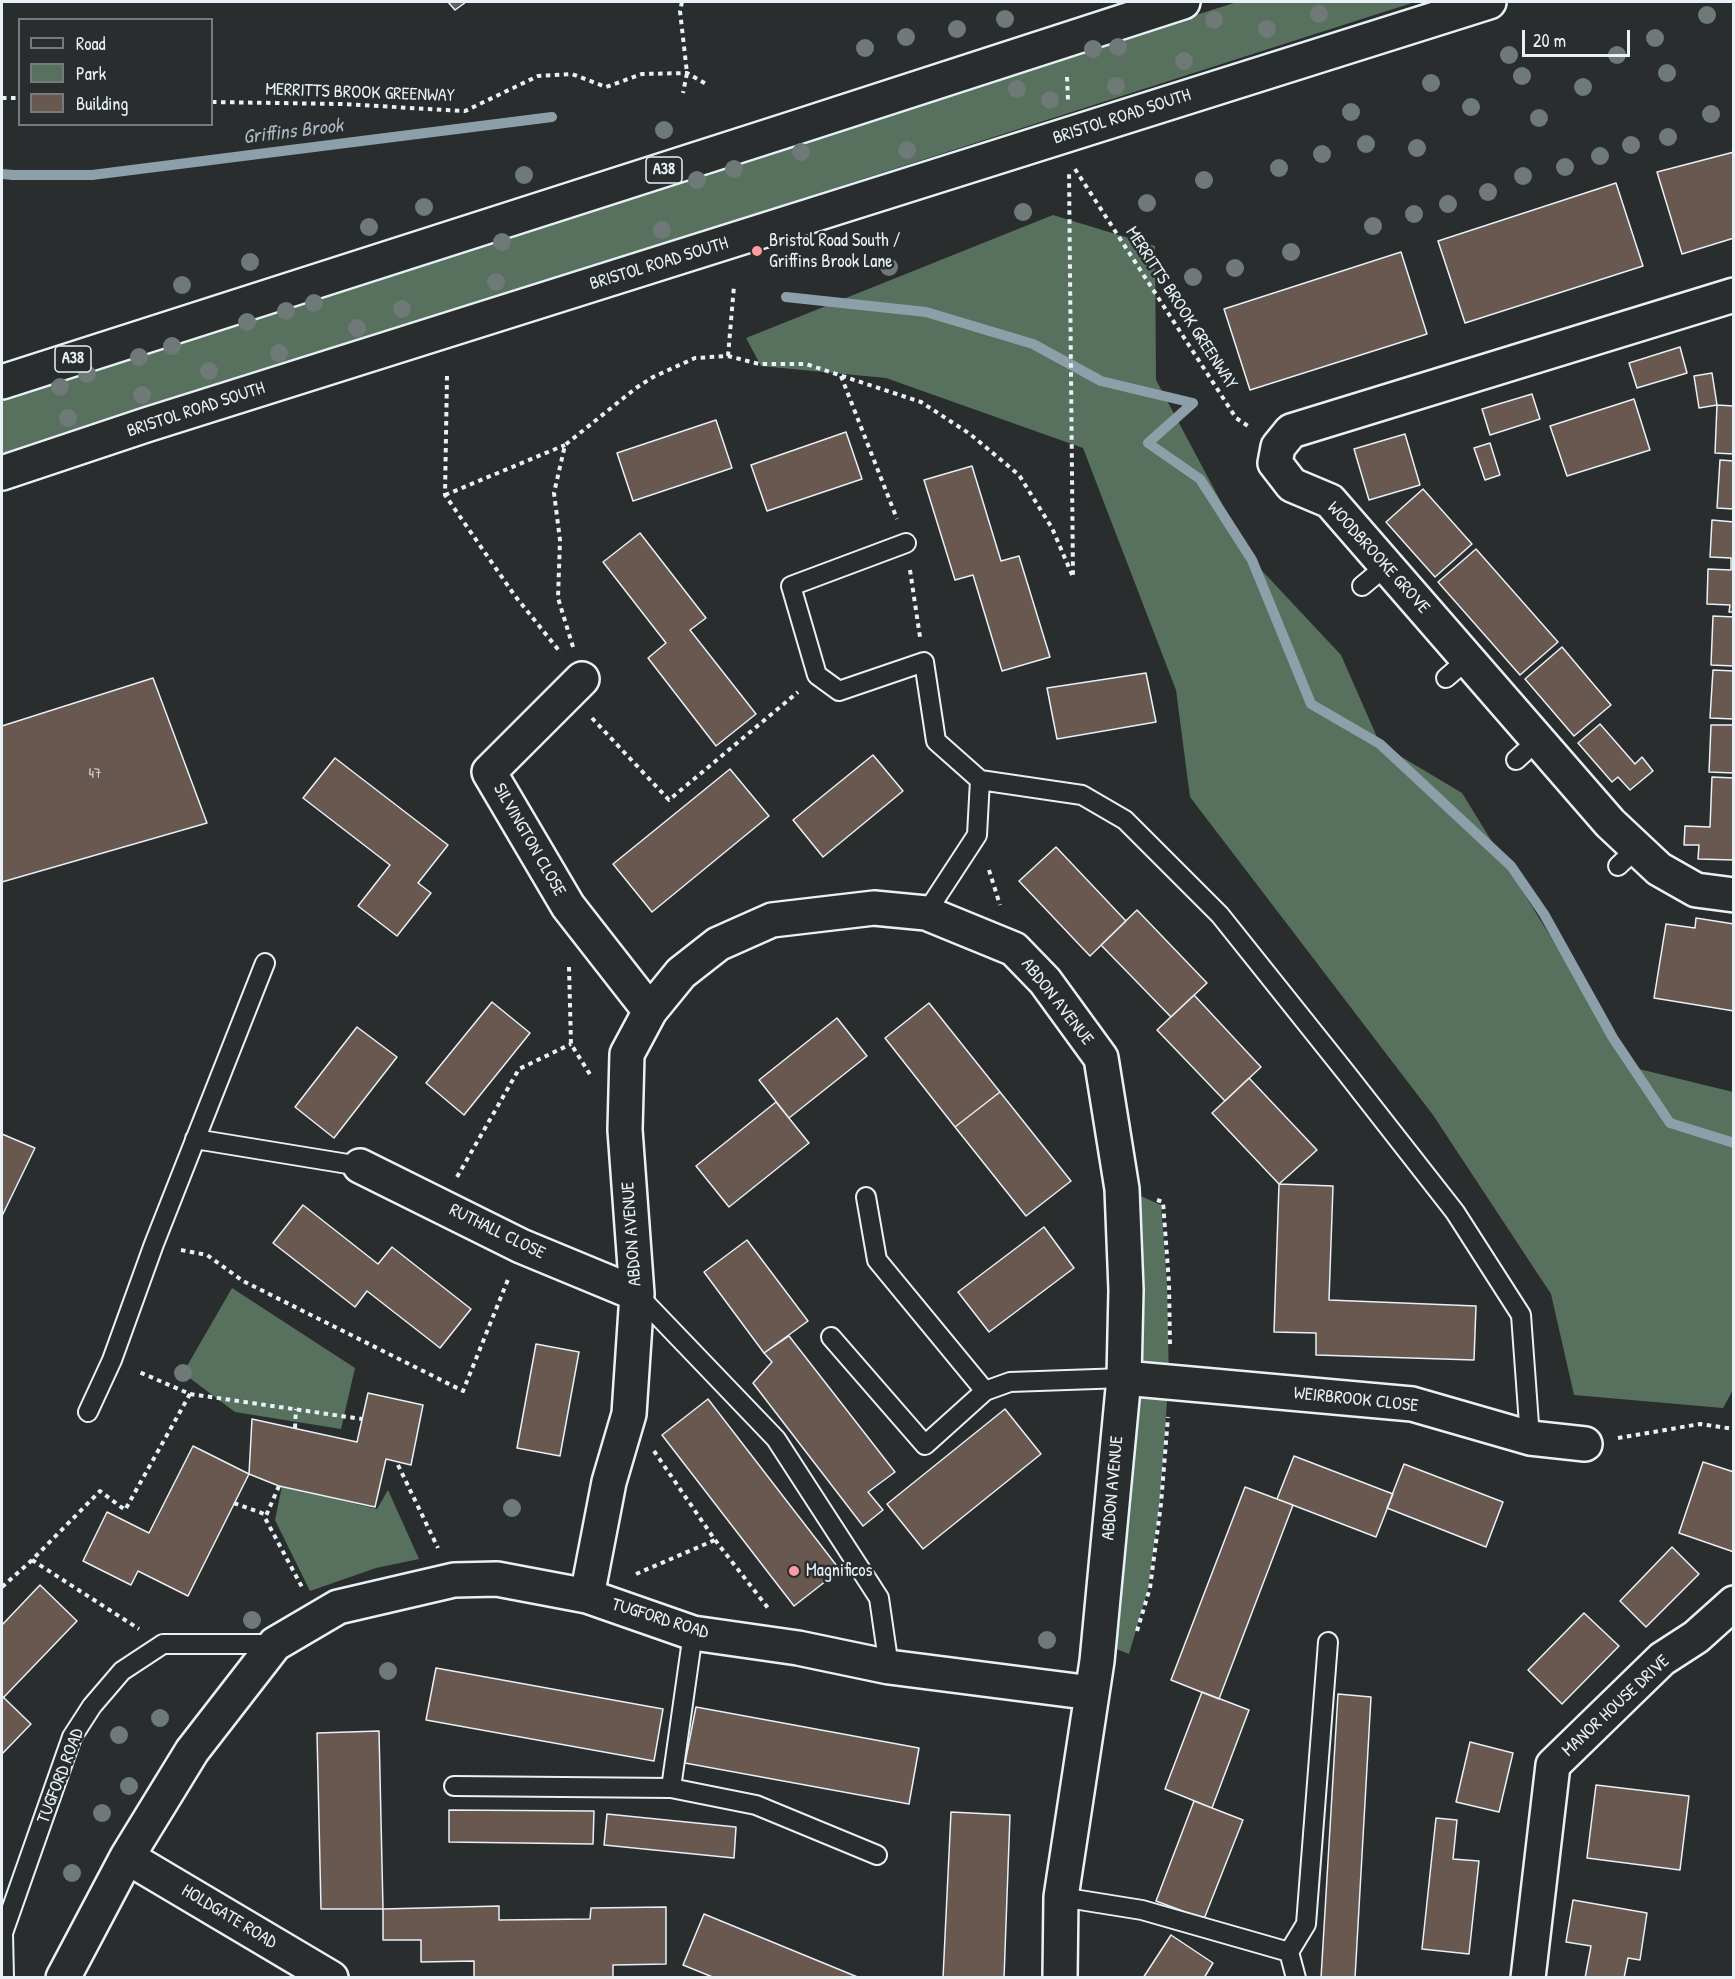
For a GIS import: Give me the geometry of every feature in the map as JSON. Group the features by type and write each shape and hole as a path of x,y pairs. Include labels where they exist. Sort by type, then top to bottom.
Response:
{"main road":[{"name":"A38","path":"2,382 1183,2"},
{"name":"BRISTOL ROAD SOUTH","path":"2,473 146,425 1489,2"},
{"path":"1278,447 1291,431 1734,295"},
{"name":"WOODBROOKE GROVE","path":"1278,447 1275,463 1292,485 1330,501 1374,576 1527,750 1610,823 1628,857 1659,869 1696,890 1734,895"},
{"name":"SILVINGTON CLOSE","path":"575,686 489,772 568,906 650,1011"},
{"name":"ABDON AVENUE","path":"587,1596 609,1482 629,1414 637,1294 625,1130 627,1054 650,1011 681,973 718,944 771,920 874,908 926,914 1014,949 1045,981 1101,1058 1122,1189 1125,1290 1124,1378 1097,1661 1061,1897 1059,1977"},
{"name":"RUTHALL CLOSE","path":"360,1166 521,1246 637,1294"},
{"name":"WEIRBROOK CLOSE","path":"1124,1378 1412,1404 1530,1438 1585,1444"},
{"name":"TUGFORD ROAD","path":"63,1977 127,1857 192,1751 275,1644 338,1607 454,1580 497,1579 587,1596 693,1634 798,1648 889,1667 1092,1692"},
{"name":"MANOR HOUSE DRIVE","path":"1528,1977 1553,1765 1662,1659 1696,1637 1734,1603"},
{"name":"HOLDGATE ROAD","path":"127,1857 331,1977"}],"lane":[{"path":"906,543 790,586 817,675 839,692 924,662 936,741 981,780 1082,795 1125,820 1220,915 1455,1212 1521,1315 1530,1438"},
{"path":"926,914 977,835 981,780"},
{"path":"88,1412 112,1360 154,1244 265,963"},
{"path":"195,1139 360,1166"},
{"path":"866,1197 877,1260 985,1391"},
{"path":"637,1294 776,1439 879,1598 889,1667"},
{"path":"831,1337 925,1445 985,1391 1011,1382 1124,1378"},
{"path":"671,1788 693,1634"},
{"path":"1296,1977 1289,1952 1306,1924 1328,1642"},
{"name":"TUGFORD ROAD","path":"4,1977 3,1933 72,1737 92,1706 122,1671 163,1644 275,1644"},
{"path":"453,1786 671,1788 756,1805 876,1855"},
{"path":"1061,1897 1142,1910 1289,1952"}],"path":[{"path":"682,2 680,11 687,73 683,93"},
{"path":"444,495 565,445 636,388 653,377 695,358 728,356 759,364 806,364 921,402 970,434 1019,475 1052,528 1073,577 1067,39"},
{"path":"687,73 708,85"},
{"name":"MERRITTS BROOK GREENWAY","path":"213,102 341,104 465,111 538,76 572,74 606,87 642,75 687,73"},
{"path":"2,98 18,98"},
{"name":"MERRITTS BROOK GREENWAY","path":"1075,169 1236,418 1278,447"},
{"path":"728,356 734,286"},
{"path":"840,375 906,543 924,662"},
{"path":"447,376 444,495 575,686 669,800 817,675"},
{"path":"565,445 554,493 560,540 558,598 575,686"},
{"path":"977,835 1014,949"},
{"path":"569,963 571,1044 595,1082"},
{"path":"441,1205 519,1068 571,1044"},
{"path":"154,1244 207,1255 243,1281 463,1391 521,1246"},
{"path":"112,1360 190,1394 362,1419"},
{"path":"2,1587 100,1491 125,1510 190,1394"},
{"path":"295,1428 296,1409"},
{"path":"629,1414 715,1540 798,1648"},
{"path":"1585,1444 1700,1424 1734,1429"},
{"path":"398,1466 454,1580"},
{"path":"279,1485 265,1518 319,1619"},
{"path":"234,1503 267,1515"},
{"path":"587,1596 715,1540"},
{"path":"32,1560 163,1644"}],"green space":[{"path":"1237,2 1415,2 2,455 2,395"},
{"path":"1053,215 1155,246 1156,380 1252,560 1341,655 1380,744 1462,793 1613,1038 1639,1069 1733,1092 1734,1388 1723,1408 1574,1395 1551,1294 1433,1115 1190,797 1176,690 1083,448 886,378 761,366 746,338"},
{"path":"1136,1194 1161,1205 1167,1285 1169,1381 1126,1376"},
{"path":"232,1288 355,1368 341,1429 235,1412 183,1373"},
{"path":"1125,1381 1168,1386 1160,1504 1148,1589 1129,1654 1104,1644"},
{"path":"282,1486 377,1509 388,1490 419,1559 376,1568 310,1591 275,1520"}],"building":[{"path":"448,2 466,2 455,10"},
{"path":"1734,152 1734,238 1682,254 1657,172"},
{"path":"1616,183 1643,266 1465,323 1438,241"},
{"path":"1401,252 1427,334 1250,390 1224,309"},
{"path":"1680,347 1687,373 1637,388 1629,363"},
{"path":"1712,373 1717,405 1699,408 1694,376"},
{"path":"1532,394 1540,419 1490,435 1482,409"},
{"path":"1634,399 1650,450 1567,476 1550,426"},
{"path":"1717,405 1734,406 1734,454 1715,453"},
{"path":"716,420 732,468 633,501 617,453"},
{"path":"846,432 862,479 767,511 751,465"},
{"path":"1405,434 1420,485 1369,500 1354,449"},
{"path":"1490,443 1500,475 1485,480 1474,448"},
{"path":"1720,460 1734,461 1734,509 1717,508"},
{"path":"972,466 1001,561 1019,556 1050,657 1002,671 973,575 955,580 924,480"},
{"path":"1423,489 1472,544 1435,577 1386,522"},
{"path":"1712,520 1734,522 1734,612 1729,612 1730,605 1707,604 1708,569 1731,570 1731,558 1710,557"},
{"path":"640,533 706,618 690,630 756,714 716,746 648,658 666,643 603,562"},
{"path":"1476,549 1558,642 1520,675 1438,582"},
{"path":"1713,616 1734,617 1734,666 1711,665"},
{"path":"1562,647 1611,705 1574,736 1525,679"},
{"path":"1713,670 1734,671 1734,719 1710,718"},
{"path":"1146,673 1156,722 1057,739 1047,688"},
{"path":"153,678 207,823 2,882 2,726"},
{"path":"1600,724 1635,764 1642,757 1653,771 1630,790 1618,777 1612,782 1578,743"},
{"path":"1711,725 1734,725 1734,773 1709,772"},
{"path":"873,755 903,791 823,857 793,820"},
{"path":"335,758 448,845 418,883 431,893 397,936 358,906 390,865 303,798"},
{"path":"730,769 769,816 652,912 613,864"},
{"path":"1712,777 1734,778 1734,860 1698,859 1699,845 1684,845 1685,826 1710,827"},
{"path":"1056,847 1126,921 1090,956 1019,881"},
{"path":"1137,910 1207,983 1171,1017 1101,945"},
{"path":"1696,918 1734,924 1734,1011 1654,998 1666,924 1695,928"},
{"path":"1194,995 1261,1067 1225,1101 1157,1030"},
{"path":"492,1002 530,1033 464,1115 426,1083"},
{"path":"929,1003 1000,1092 955,1127 885,1038"},
{"path":"837,1018 867,1056 789,1118 759,1080"},
{"path":"357,1027 397,1057 334,1138 295,1107"},
{"path":"1249,1078 1317,1150 1279,1184 1212,1113"},
{"path":"1000,1092 1071,1181 1026,1216 955,1127"},
{"path":"776,1102 809,1143 729,1207 696,1166"},
{"path":"2,1134 35,1148 2,1216"},
{"path":"1279,1184 1333,1186 1329,1300 1476,1306 1474,1360 1316,1355 1316,1333 1274,1332"},
{"path":"303,1205 378,1264 392,1247 471,1309 440,1348 367,1291 355,1307 273,1243"},
{"path":"1044,1227 1074,1268 989,1332 958,1292"},
{"path":"747,1240 808,1321 764,1353 704,1272"},
{"path":"789,1336 895,1472 868,1492 883,1510 863,1526 753,1383 772,1362 764,1353"},
{"path":"536,1344 579,1352 560,1456 517,1448"},
{"path":"368,1393 423,1405 411,1465 386,1459 375,1507 279,1486 249,1474 252,1419 357,1442"},
{"path":"708,1399 840,1570 794,1606 662,1435"},
{"path":"1005,1409 1041,1454 923,1549 887,1504"},
{"path":"193,1446 249,1474 188,1596 138,1571 131,1585 83,1561 107,1512 149,1533"},
{"path":"1294,1456 1393,1494 1376,1537 1277,1499"},
{"path":"1703,1462 1734,1472 1734,1552 1679,1533"},
{"path":"1404,1464 1503,1502 1486,1547 1387,1508"},
{"path":"1245,1487 1293,1505 1219,1699 1171,1680"},
{"path":"1672,1547 1699,1574 1646,1627 1620,1601"},
{"path":"40,1585 77,1621 3,1698 2,1625"},
{"path":"1584,1613 1619,1646 1562,1704 1528,1670"},
{"path":"436,1668 663,1709 654,1761 426,1720"},
{"path":"1202,1692 1249,1710 1212,1808 1165,1789"},
{"path":"1338,1694 1371,1697 1355,1978 1321,1978"},
{"path":"2,1696 31,1724 2,1754"},
{"path":"696,1707 919,1748 909,1804 685,1763"},
{"path":"379,1731 383,1909 321,1909 317,1733"},
{"path":"1470,1742 1513,1753 1499,1812 1456,1802"},
{"path":"1596,1785 1689,1796 1680,1870 1587,1858"},
{"path":"1194,1801 1243,1820 1204,1919 1156,1901"},
{"path":"449,1810 594,1811 593,1844 449,1842"},
{"path":"951,1812 1010,1815 1004,1978 943,1978"},
{"path":"607,1814 736,1827 734,1858 604,1845"},
{"path":"1436,1818 1457,1820 1453,1859 1479,1861 1469,1954 1422,1949"},
{"path":"1573,1900 1647,1913 1640,1960 1628,1958 1624,1978 1585,1978 1591,1946 1566,1942"},
{"path":"499,1906 499,1920 590,1919 591,1908 666,1907 666,1964 613,1965 613,1977 474,1978 474,1961 421,1962 421,1940 383,1940 383,1909"},
{"path":"704,1914 860,1978 715,1978 683,1965"},
{"path":"1171,1935 1213,1963 1204,1978 1143,1978"}],"waterway":[{"name":"Griffins Brook","path":"2,174 92,175 552,117"},
{"path":"786,297 926,312 1033,344 1101,381 1193,403 1148,443 1200,479 1252,560 1311,704 1380,744 1511,866 1544,914 1613,1038 1670,1123 1734,1143"}],"place":[{"name":"Bristol Road South / Griffins Brook Lane","path":"757,251"},
{"name":"Magnificos","path":"794,1571"}]}
